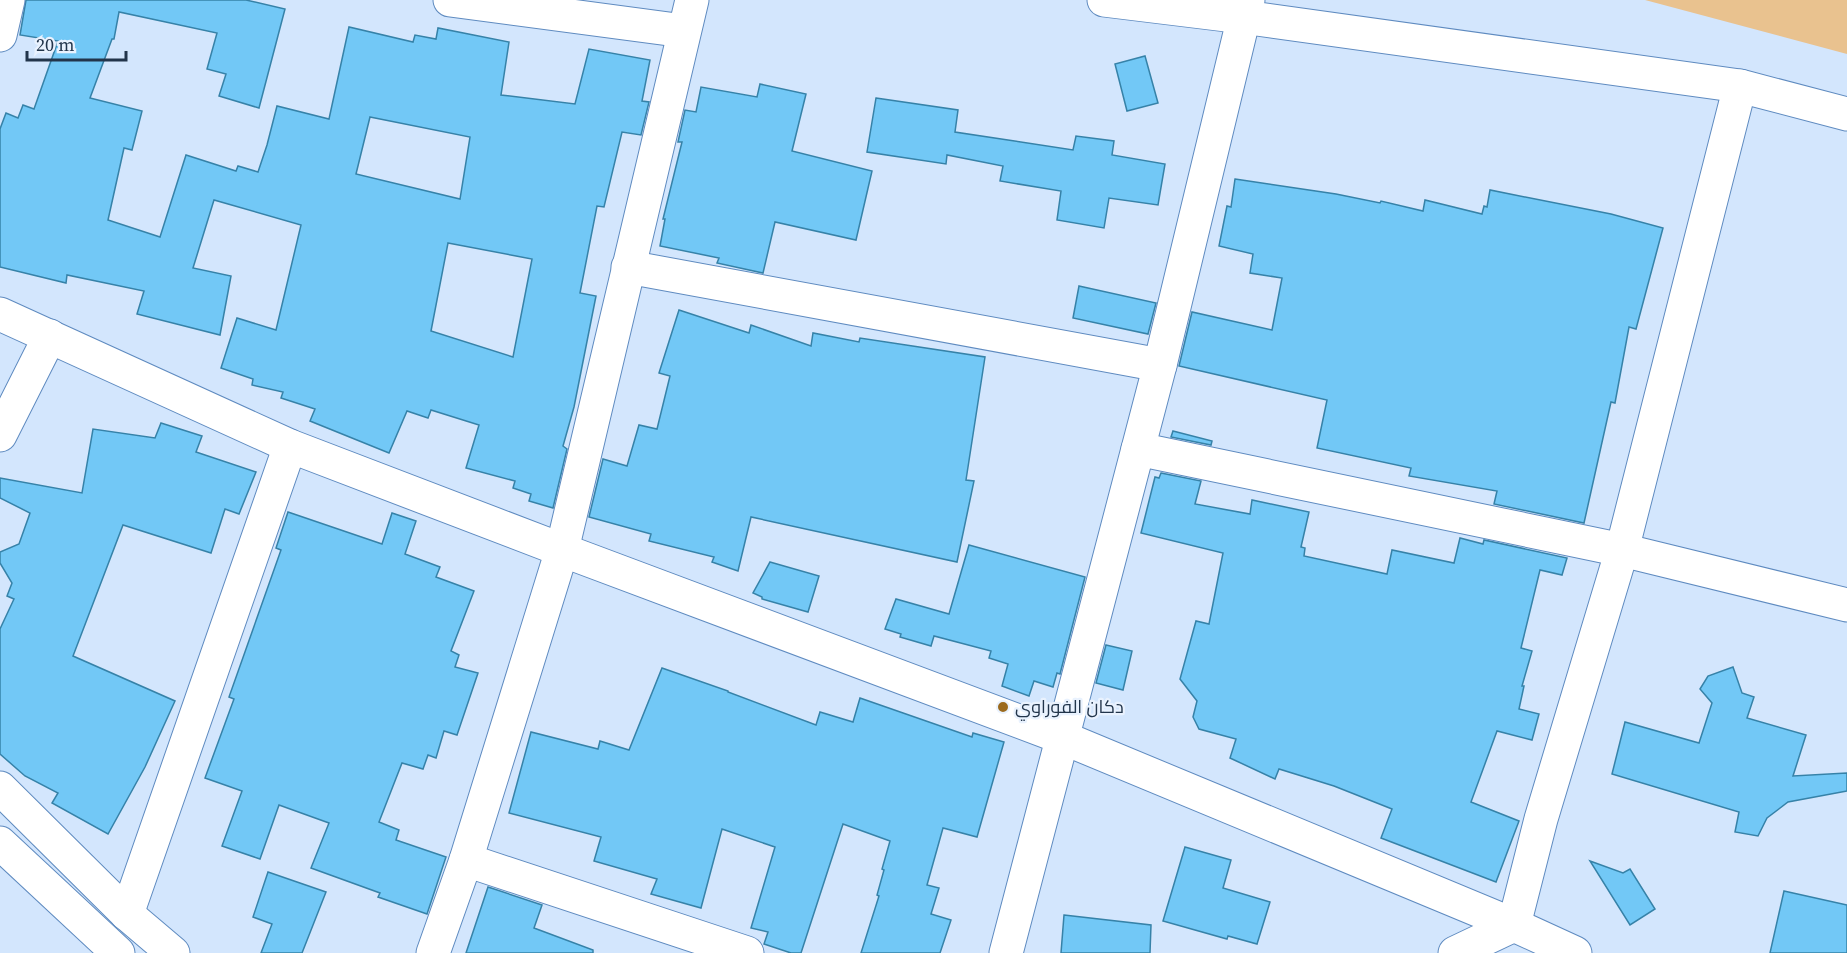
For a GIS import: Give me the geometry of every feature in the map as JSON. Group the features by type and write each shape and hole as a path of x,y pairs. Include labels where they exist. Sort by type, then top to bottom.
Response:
{"street":[{"path":"0,35 8,0"},
{"path":"433,953 466,860 562,550 688,15 450,0"},
{"path":"1104,0 1246,9 1740,86 1847,114"},
{"path":"1006,953 1160,365 1246,9"},
{"path":"1514,925 1541,819 1622,550 1740,86"},
{"path":"628,267 1160,365"},
{"path":"0,314 290,446 1061,737 1514,925 1575,953"},
{"path":"0,435 50,336"},
{"path":"127,914 290,446"},
{"path":"1138,449 1622,550 1847,605"},
{"path":"0,788 127,914 173,953"},
{"path":"0,843 118,953"},
{"path":"466,860 747,953"},
{"path":"1455,953 1514,925"}],"shaded area":[{"path":"1645,0 1847,0 1847,54"}],"building":[{"path":"26,0 246,0 285,9 259,108 219,96 226,74 207,69 217,33 119,12 114,39 112,39 90,98 142,111 132,150 124,148 108,220 160,237 186,155 236,171 238,166 258,172 277,106 329,119 349,27 413,42 415,35 436,39 438,28 509,42 501,95 575,104 589,49 650,60 642,101 649,102 641,135 622,132 604,207 597,206 580,293 596,296 574,407 563,446 567,449 553,508 529,501 531,494 513,488 515,481 466,468 479,425 431,410 428,418 407,411 389,453 310,421 315,409 281,398 283,392 252,385 253,379 221,368 237,318 276,330 301,225 214,200 193,268 231,276 220,335 137,314 144,291 67,275 66,283 0,267 0,129 6,113 18,118 23,105 34,109 58,41 20,35","holes":["370,117 470,137 460,199 356,174","448,243 532,259 513,357 431,331"]},
{"path":"1145,56 1158,103 1127,111 1115,64"},
{"path":"760,84 806,94 792,151 872,171 856,240 775,222 763,273 717,263 719,258 660,246 665,219 663,219 682,142 678,142 685,110 696,112 701,87 757,97"},
{"path":"876,98 958,110 955,132 1073,150 1076,136 1114,141 1112,155 1165,164 1158,205 1109,198 1104,228 1057,220 1061,191 1000,181 1003,166 947,155 946,164 867,152"},
{"path":"1235,179 1380,203 1381,201 1423,211 1425,200 1482,214 1484,206 1487,207 1490,190 1611,214 1663,228 1636,329 1629,327 1615,403 1611,402 1584,523 1494,504 1497,491 1409,476 1411,468 1317,448 1327,400 1179,366 1192,312 1272,330 1282,278 1250,273 1253,254 1219,246 1227,206 1231,207"},
{"path":"1079,286 1156,303 1148,334 1073,318"},
{"path":"679,310 749,333 751,325 811,346 813,333 859,342 860,338 985,357 966,480 974,481 957,562 751,517 738,571 712,562 714,557 649,541 651,534 589,517 603,459 627,466 639,425 657,429 670,376 659,373"},
{"path":"161,423 202,436 196,452 256,472 239,514 225,509 211,553 123,525 73,656 175,701 145,767 108,834 52,803 58,793 25,776 0,754 0,629 14,599 7,596 12,583 0,563 0,552 19,544 30,513 0,498 0,478 82,493 93,429 155,438"},
{"path":"1173,431 1212,441 1211,445 1171,437"},
{"path":"1161,473 1201,481 1195,504 1250,514 1252,500 1309,512 1301,547 1305,548 1304,556 1387,574 1392,550 1454,563 1460,538 1483,544 1484,540 1567,558 1562,575 1540,570 1521,648 1532,651 1522,686 1524,686 1519,709 1539,714 1532,740 1497,731 1471,802 1519,821 1496,882 1381,838 1392,809 1334,786 1279,769 1275,779 1230,758 1236,739 1199,729 1193,717 1197,701 1180,679 1196,621 1209,624 1223,553 1141,533 1155,477 1159,478"},
{"path":"288,512 382,544 392,513 416,521 405,554 440,567 436,577 474,591 451,651 459,655 455,667 478,673 457,735 444,731 436,758 428,755 423,769 402,763 379,822 399,830 396,840 446,857 427,914 378,897 380,893 311,868 329,823 279,805 260,859 222,846 242,791 205,778 234,699 229,697 281,550 276,548"},
{"path":"969,545 1085,577 1060,674 1057,673 1053,687 1034,681 1029,696 1002,686 1008,664 989,658 991,651 934,636 931,646 900,637 901,634 885,629 896,599 949,614"},
{"path":"770,562 819,576 808,612 762,599 753,593"},
{"path":"1106,645 1132,651 1123,690 1096,683"},
{"path":"1733,667 1742,693 1754,697 1747,718 1806,735 1793,776 1847,773 1847,791 1788,802 1767,818 1758,836 1735,832 1739,812 1612,774 1625,722 1699,743 1712,703 1700,689 1708,676"},
{"path":"662,668 816,725 820,712 853,722 860,698 972,737 973,733 1004,742 977,837 943,828 927,885 939,888 931,914 951,920 940,953 861,953 879,896 877,895 884,870 882,869 890,841 843,824 801,953 791,953 764,944 768,932 751,928 775,847 722,829 701,908 651,894 657,879 594,861 601,837 509,813 531,732 598,749 600,741 629,750"},
{"path":"1185,847 1231,860 1223,888 1270,902 1257,944 1228,936 1227,939 1163,921"},
{"path":"1590,861 1623,873 1630,869 1655,909 1630,925"},
{"path":"268,872 326,892 302,953 261,953 272,924 253,917"},
{"path":"488,887 542,905 534,928 593,950 593,953 466,953"},
{"path":"1784,891 1847,905 1847,953 1770,953"},
{"path":"1064,915 1151,925 1150,953 1061,953"}],"place":[{"name":"دكان الفوراوي","path":"1003,707"}]}
